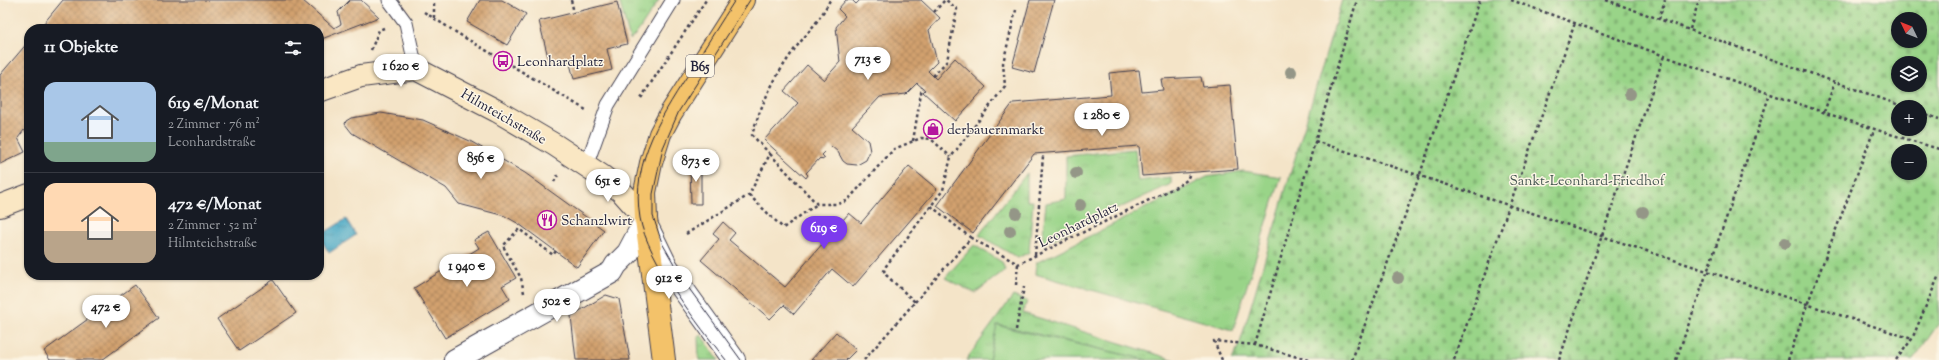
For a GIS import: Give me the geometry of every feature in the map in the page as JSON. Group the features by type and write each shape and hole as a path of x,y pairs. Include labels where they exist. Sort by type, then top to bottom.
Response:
{"main road":[{"name":"B65","path":"664,360 646,219 646,192 651,163 660,134 684,92 743,0"},
{"path":"324,89 361,76 416,69"},
{"name":"Hilmteichstraße","path":"416,69 497,111 555,145 602,176 621,191 646,219"},
{"path":"0,206 24,197"}],"street":[{"path":"455,360 612,272 616,265 628,253 646,219"},
{"path":"646,219 652,238 667,267 734,360"}],"lane":[{"path":"389,0 406,23 416,69"},
{"path":"586,166 608,105 673,0"}],"path":[{"path":"434,0 434,18 590,112"},
{"path":"571,0 574,13"},
{"path":"641,98 706,0"},
{"path":"817,204 752,135 759,113 773,82 794,51 824,13 830,0"},
{"path":"933,76 947,61 957,9 946,0 934,12"},
{"path":"1255,345 1357,0"},
{"path":"1352,360 1419,177 1480,0"},
{"path":"1511,0 1770,94 1874,130 1939,149"},
{"path":"1606,0 1891,102"},
{"path":"1659,19 1665,0"},
{"path":"1690,29 1699,0"},
{"path":"915,302 886,276 884,271 886,266 943,190 951,158 1005,86 1003,63 1016,10"},
{"path":"1454,360 1575,23"},
{"path":"1559,360 1664,56"},
{"path":"1824,112 1836,82"},
{"path":"913,142 922,87"},
{"path":"1676,360 1770,94"},
{"path":"1927,115 1939,119"},
{"path":"1788,360 1807,305 1874,130"},
{"path":"749,195 782,228 817,204 838,204 847,201 894,149 921,138 931,139 951,158"},
{"path":"1315,142 1912,339"},
{"path":"686,234 749,195 770,154"},
{"path":"1035,256 1043,156"},
{"name":"Leonhardplatz","path":"1018,264 1178,186 1187,180 1190,173"},
{"path":"931,206 971,238 1018,264 1016,285"},
{"path":"526,298 521,278 503,246 520,229 552,255 556,251"},
{"path":"864,360 971,238"},
{"path":"1896,360 1912,339 1939,275"},
{"path":"1016,330 1024,287"},
{"path":"1222,360 1214,341 1255,345 1308,360"}],"green space":[{"path":"619,0 659,0 637,33 630,40"},
{"name":"Sankt-Leonhard-Friedhof","path":"1342,0 1939,0 1939,323 1913,360 1232,360 1240,343"},
{"path":"1135,149 1138,181 1171,177 1171,184 1042,244 1046,203 1066,199 1066,156"},
{"path":"1243,171 1281,177 1233,330 1035,274 1036,263 1207,177"},
{"path":"1027,173 1027,201 1033,201 1029,252 1018,258 979,235"},
{"path":"974,245 1002,262 1005,270 975,293 945,278"},
{"path":"1013,296 1027,301 1023,313 1175,360 1147,360 998,325 989,360 966,360"},
{"path":"997,325 1016,330 1147,360 989,360"},
{"path":"701,335 719,360 699,360 698,337"}],"water":[{"path":"346,219 356,235 329,253 324,244 324,233"}],"building":[{"path":"63,0 302,0 334,28 341,24 338,12 350,0 361,0 379,17 324,38 324,24 43,24"},
{"path":"480,0 502,0 526,14 507,45 467,22"},
{"path":"846,0 852,0 856,4 860,0 921,0 940,18 929,30 937,62 928,71 936,79 955,58 986,87 955,121 923,92 925,90 917,83 906,94 880,97 852,127 868,141 870,151 866,160 857,165 847,164 843,161 838,152 831,146 822,155 825,158 822,160 820,158 806,173 808,175 806,178 764,140 798,103 784,91 807,65 824,80 840,62 836,27 845,16 838,9"},
{"path":"1030,0 1054,0 1034,73 1012,67"},
{"path":"617,2 627,44 607,49 612,70 574,79 569,60 550,65 539,21"},
{"path":"24,47 24,130 18,138 24,152 0,164 0,75"},
{"path":"1139,70 1142,92 1163,90 1161,79 1201,77 1203,87 1230,85 1238,169 1142,176 1139,146 1034,154 973,233 937,206 1013,103 1111,95 1109,73"},
{"path":"381,113 423,120 470,141 525,173 604,230 577,267 519,224 505,216 459,204 446,188 352,133 345,124 346,121 351,118"},
{"path":"701,163 701,204 691,204 690,164"},
{"path":"909,166 937,189 853,287 832,269 794,314 784,305 770,319 701,260 719,239 713,234 723,222 735,233 729,240 785,287 849,213 861,223"},
{"path":"489,232 516,278 502,286 510,299 445,338 414,288 479,248 474,240"},
{"path":"273,280 296,313 239,351 217,319"},
{"path":"135,285 159,318 102,360 50,360 44,351"},
{"path":"606,295 619,299 630,360 576,360 571,316"},
{"path":"836,332 856,350 846,360 811,360"}],"tram line":[{"path":"726,360 689,311 663,272 645,234 640,218 638,197 640,177 652,138 671,102 735,0"},
{"path":"741,360 685,283 662,243 653,216 653,194 663,148 679,111 750,0"}],"place":[{"name":"Leonhardplatz","path":"503,61"},
{"name":"derbauernmarkt","path":"933,129"},
{"name":"Schanzlwirt","path":"547,220"}]}
